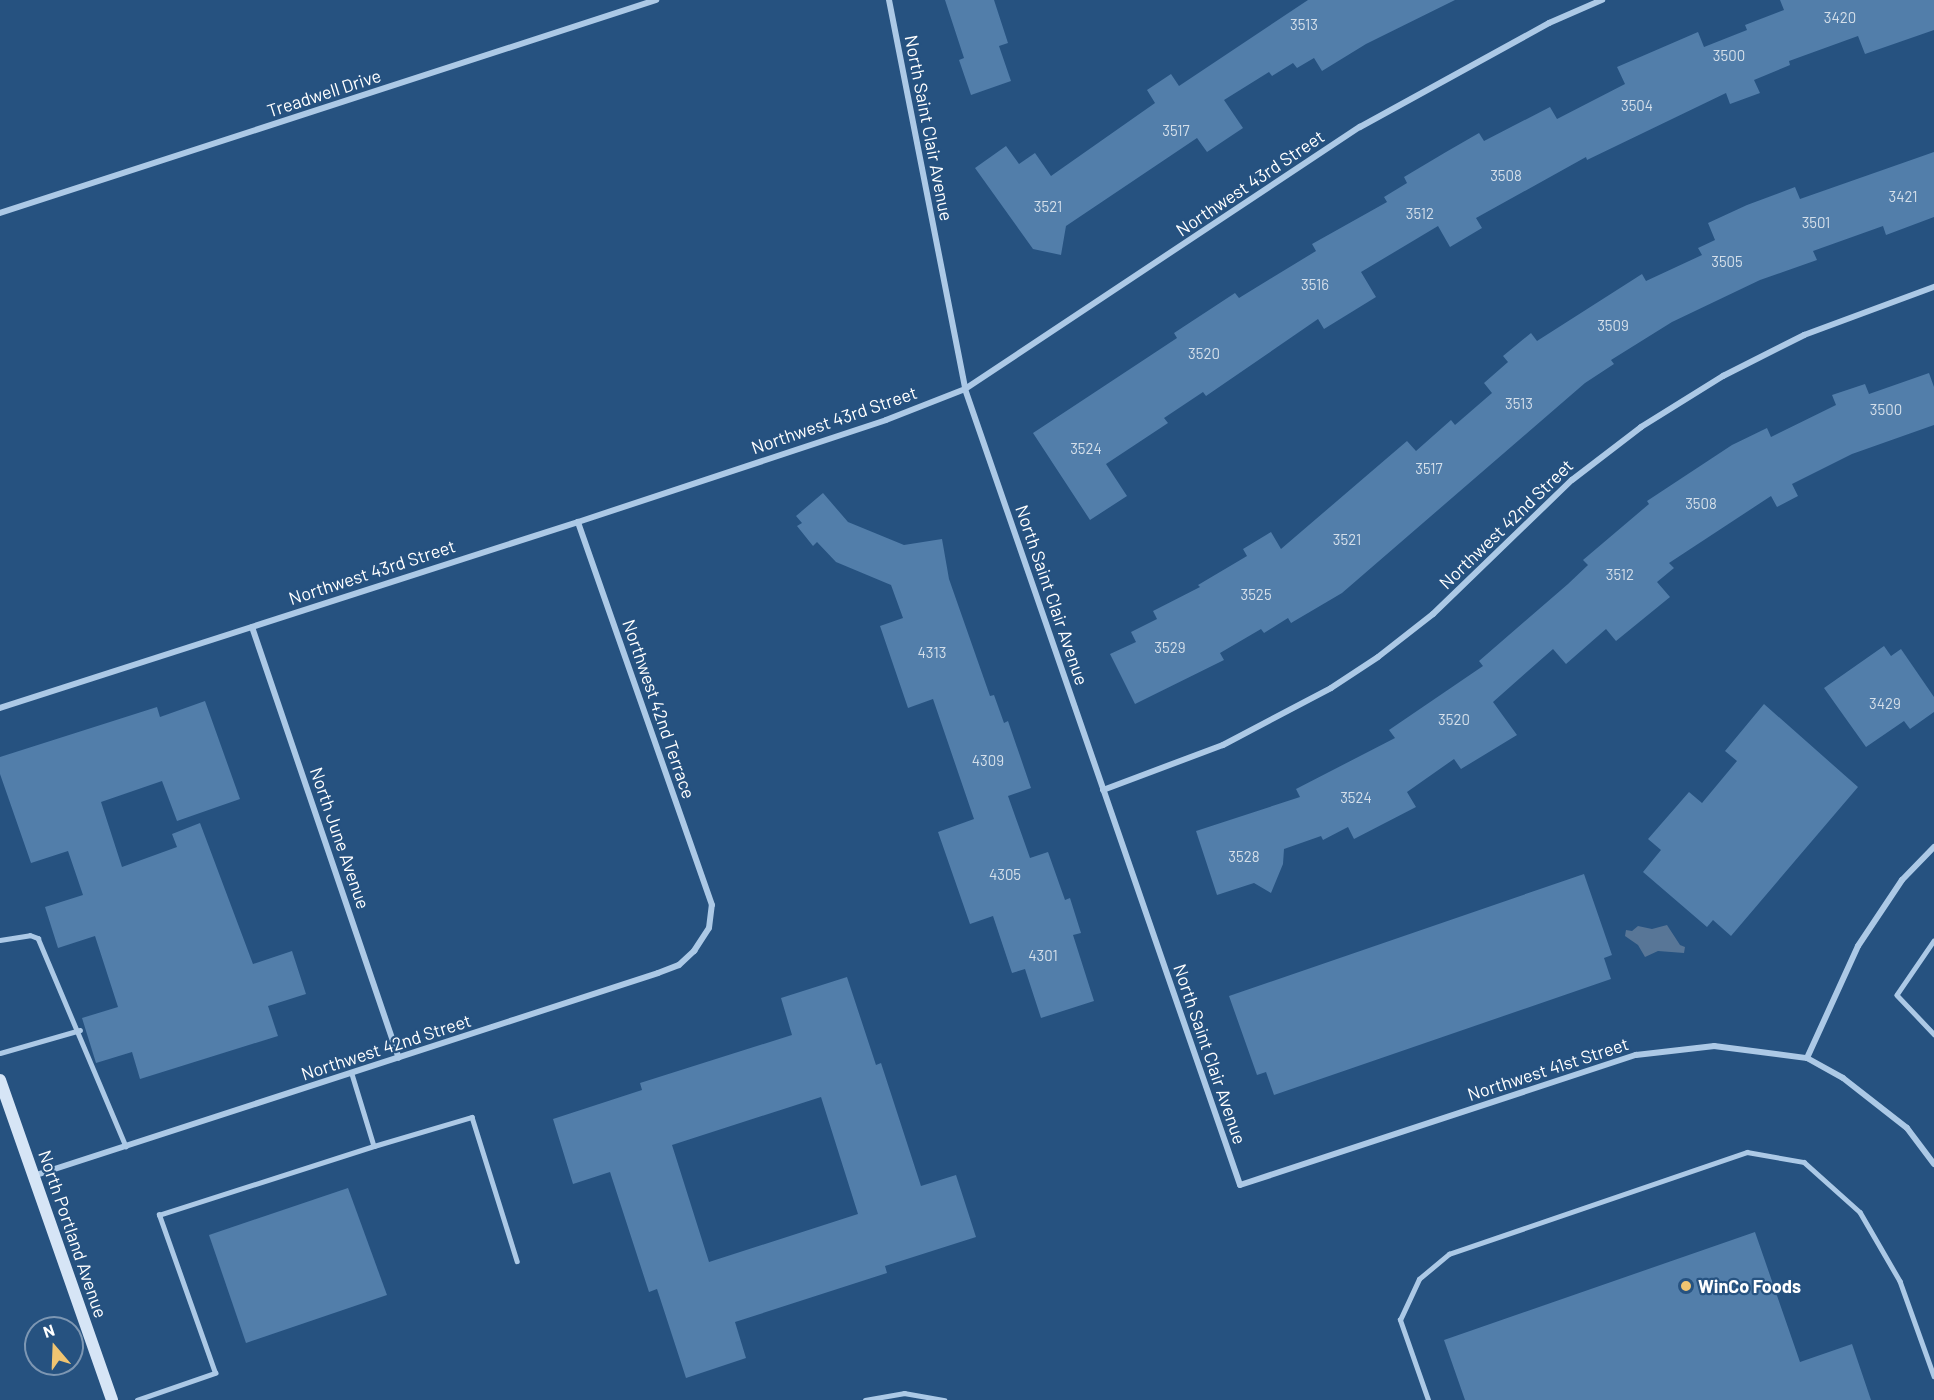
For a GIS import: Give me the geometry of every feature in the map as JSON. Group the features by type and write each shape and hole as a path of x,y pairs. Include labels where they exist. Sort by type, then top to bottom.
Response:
{"main road":[{"name":"North Portland Avenue","path":"0,1080 112,1400"}],"street":[{"name":"Treadwell Drive","path":"0,213 656,0"},
{"name":"North Saint Clair Avenue","path":"889,0 965,389 1240,1185"},
{"name":"Northwest 43rd Street","path":"0,708 578,522 886,420 965,389 1360,127 1549,23 1602,0"},
{"name":"Northwest 42nd Street","path":"1102,790 1223,745 1331,688 1378,657 1433,614 1572,480 1641,427 1723,376 1804,335 1934,287"},
{"name":"Northwest 42nd Terrace","path":"578,522 712,905"},
{"name":"North June Avenue","path":"252,627 399,1058"},
{"path":"1934,847 1902,880 1857,946 1807,1058 1843,1078 1906,1128 1934,1164"},
{"name":"Northwest 42nd Street","path":"33,1176 352,1074 679,965 709,928 712,905"},
{"name":"Northwest 41st Street","path":"1240,1185 1636,1055 1714,1047 1807,1058"}],"lane":[{"path":"0,940 30,935 38,938 80,1030 126,1146"},
{"path":"1934,941 1897,995 1934,1034"},
{"path":"0,1053 80,1030"},
{"path":"352,1074 374,1146"},
{"path":"137,1400 215,1373 159,1215 472,1117 517,1261"},
{"path":"1428,1400 1400,1320 1419,1279 1449,1254 1747,1152 1804,1162 1860,1212 1900,1281 1934,1376"},
{"path":"865,1400 904,1393 944,1400"}],"water":[{"path":"1667,925 1680,945 1685,947 1684,953 1658,951 1645,957 1638,945 1625,936 1626,930 1632,931 1638,926 1652,929"}],"building":[{"path":"945,0 994,0 1008,43 999,46 1011,81 971,95 959,60 964,58"},
{"path":"1308,0 1455,0 1366,44 1322,71 1314,58 1297,68 1293,63 1272,76 1269,72 1224,100 1243,128 1207,152 1197,138 1066,226 1061,255 1033,249 975,168 1006,146 1019,164 1035,153 1051,176 1155,103 1147,90 1171,74 1179,86"},
{"path":"1780,0 1934,0 1934,30 1865,54 1858,36 1789,61 1790,65 1754,80 1760,93 1730,104 1726,93 1587,160 1586,157 1476,218 1482,228 1450,247 1438,226 1361,272 1376,297 1324,329 1318,319 1206,396 1203,392 1164,418 1168,423 1106,464 1127,496 1090,520 1033,433 1177,338 1174,333 1235,293 1239,298 1316,251 1312,244 1387,202 1384,197 1407,183 1404,177 1446,152 1479,133 1484,141 1550,107 1557,119 1625,84 1617,67 1698,32 1704,47 1747,30 1745,25 1784,10"},
{"path":"1934,152 1934,217 1886,235 1883,226 1813,251 1817,260 1760,280 1672,322 1611,360 1614,364 1585,383 1342,593 1291,623 1288,618 1264,633 1261,629 1220,653 1224,660 1135,704 1110,654 1136,642 1131,632 1157,619 1153,611 1200,587 1198,585 1247,556 1243,549 1271,532 1281,549 1407,441 1416,451 1451,420 1455,425 1492,393 1484,383 1508,362 1503,356 1531,333 1537,341 1642,274 1646,281 1702,255 1698,248 1715,240 1708,223 1747,205 1795,187 1800,199"},
{"path":"1929,373 1934,387 1934,425 1852,454 1792,484 1798,496 1777,507 1771,496 1669,563 1674,568 1657,582 1670,597 1616,641 1606,629 1566,664 1553,649 1493,702 1517,735 1461,769 1454,759 1407,792 1416,807 1354,839 1348,827 1323,840 1321,836 1284,849 1283,864 1271,893 1254,883 1217,895 1196,831 1300,797 1296,789 1395,738 1389,730 1483,666 1479,661 1588,565 1583,560 1649,504 1647,501 1732,445 1767,428 1771,437 1836,405 1832,395 1865,384 1869,394"},
{"path":"823,493 848,522 904,545 942,539 949,579 990,696 994,695 1004,723 1008,721 1031,788 1008,796 1030,858 1048,852 1065,900 1070,898 1081,933 1073,935 1094,1001 1041,1018 1025,969 1012,973 993,916 970,924 938,832 974,819 933,699 908,708 880,626 903,618 891,585 836,562 817,542 813,546 797,526 802,523 796,516"},
{"path":"1884,646 1891,656 1901,649 1934,697 1934,712 1910,729 1904,721 1866,747 1824,688"},
{"path":"205,701 240,799 177,821 162,781 101,802 122,867 177,847 172,834 200,823 253,964 292,951 306,994 268,1006 278,1036 140,1079 132,1052 96,1063 82,1018 118,1007 95,936 58,948 45,907 83,895 68,851 31,863 0,774 0,757 157,707 160,717"},
{"path":"1764,704 1858,787 1731,936 1713,920 1707,927 1643,872 1661,850 1648,839 1689,792 1702,803 1737,761 1725,751"},
{"path":"1584,874 1612,955 1604,958 1611,979 1274,1095 1266,1072 1257,1075 1229,996"},
{"path":"847,977 876,1065 881,1063 921,1186 956,1175 976,1237 885,1266 887,1273 735,1322 746,1358 686,1378 657,1289 649,1292 610,1172 573,1184 553,1119 642,1090 640,1083 792,1035 781,998","holes":["821,1097 858,1214 709,1262 672,1145"]},
{"path":"348,1188 387,1295 246,1343 209,1235"},
{"name":"WinCo Foods","path":"1755,1232 1800,1362 1852,1344 1871,1400 1465,1400 1444,1340"}],"place":[{"name":"WinCo Foods","path":"1686,1286"}]}
